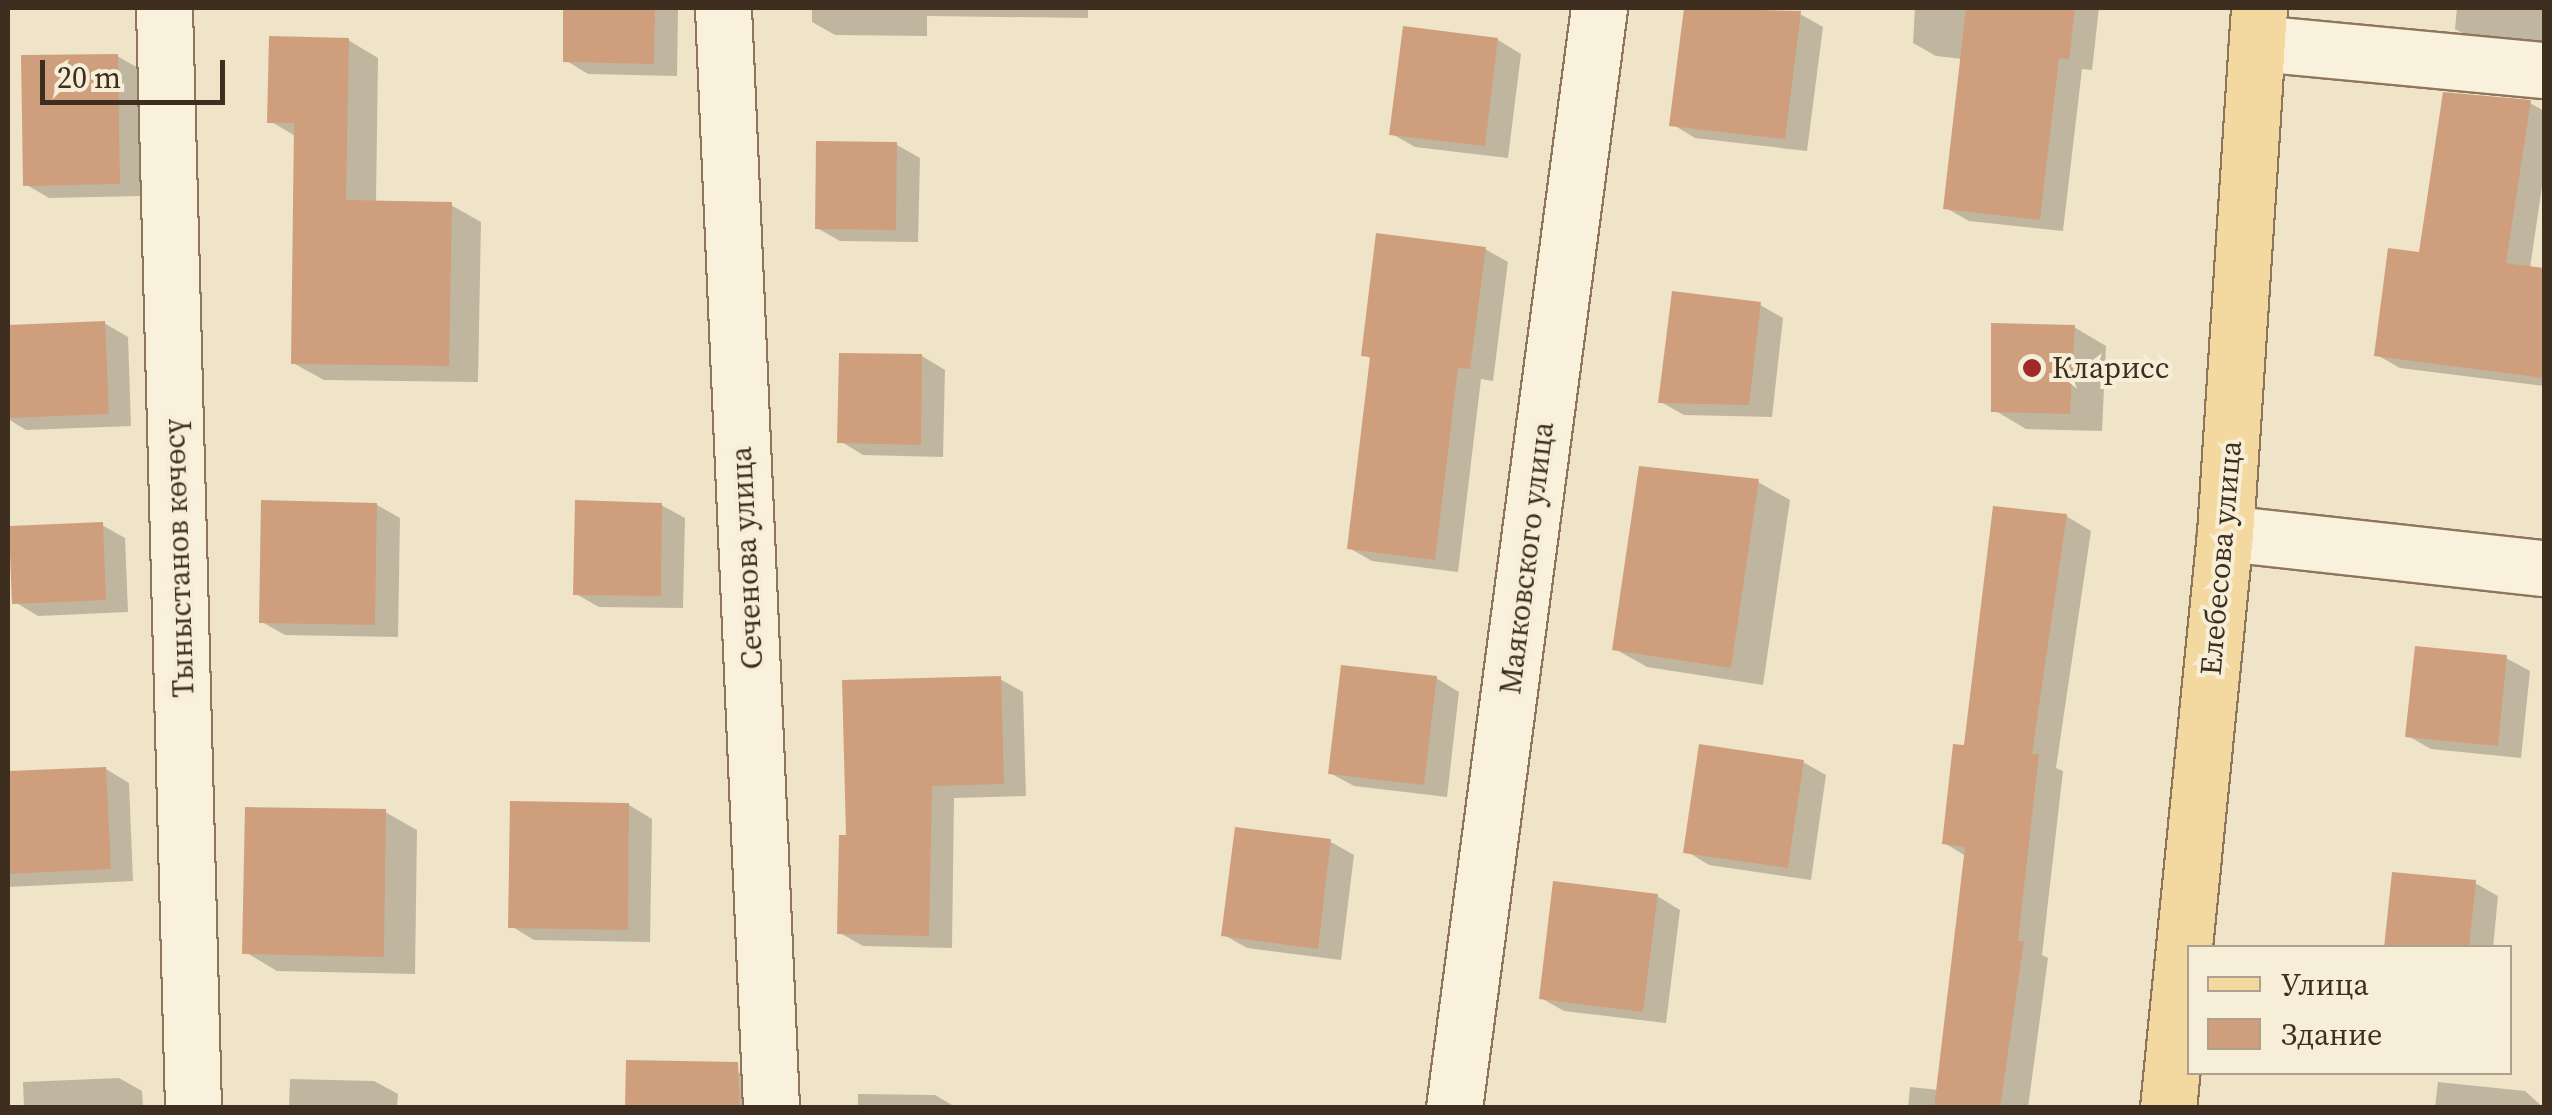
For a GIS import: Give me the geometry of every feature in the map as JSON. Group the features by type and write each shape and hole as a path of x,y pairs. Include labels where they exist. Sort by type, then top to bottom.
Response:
{"main road":[{"name":"Елебесова улица","path":"2168,1108 2225,532 2258,25"}],"street":[{"name":"Тыныстанов көчөсү","path":"164,8 194,1108"},
{"name":"Сеченова улица","path":"723,8 771,1108"},
{"name":"Маяковского улица","path":"1454,1108 1599,8"},
{"path":"2258,25 2544,70"},
{"path":"2225,532 2544,568"}],"building":[{"path":"563,8 655,8 654,64 563,62"},
{"path":"1684,8 1801,11 1785,139 1669,126"},
{"path":"1966,8 2075,8 2069,59 2059,58 2040,220 1943,209"},
{"path":"1403,26 1498,38 1485,146 1389,135"},
{"path":"269,36 349,38 346,200 452,202 449,366 291,364 294,123 267,123"},
{"path":"118,54 120,184 23,186 21,55"},
{"path":"2443,92 2531,100 2506,263 2544,268 2544,378 2374,356 2388,248 2419,252"},
{"path":"816,141 897,142 896,230 815,229"},
{"path":"1376,233 1486,247 1470,369 1458,368 1435,560 1347,549 1370,357 1361,356"},
{"path":"1672,291 1761,302 1749,405 1658,403"},
{"path":"105,321 109,414 8,418 8,325"},
{"name":"Кларисс","path":"1991,323 2075,325 2070,414 1991,412"},
{"path":"839,353 922,354 921,445 837,443"},
{"path":"1639,466 1759,479 1731,668 1612,650"},
{"path":"261,500 377,503 375,625 259,623"},
{"path":"575,500 662,503 661,596 573,595"},
{"path":"1993,506 2067,514 2032,754 2039,754 2018,941 2024,941 2000,1108 1934,1108 1965,847 1942,844 1953,744 1964,745"},
{"path":"103,522 106,600 12,604 9,526"},
{"path":"2415,646 2507,655 2498,746 2405,737"},
{"path":"1341,665 1437,676 1424,785 1328,774"},
{"path":"1001,676 1004,784 932,786 929,936 837,934 839,835 846,835 842,680"},
{"path":"1699,744 1804,760 1788,868 1683,853"},
{"path":"106,767 111,869 8,874 8,771"},
{"path":"510,801 629,803 628,930 508,928"},
{"path":"245,807 386,809 384,957 242,954"},
{"path":"1235,827 1331,839 1318,949 1221,936"},
{"path":"2392,872 2476,880 2469,945 2384,945"},
{"path":"1553,881 1658,894 1643,1012 1539,999"},
{"path":"626,1060 738,1062 740,1108 625,1108"}],"place":[{"name":"Кларисс","path":"2032,368"}]}
